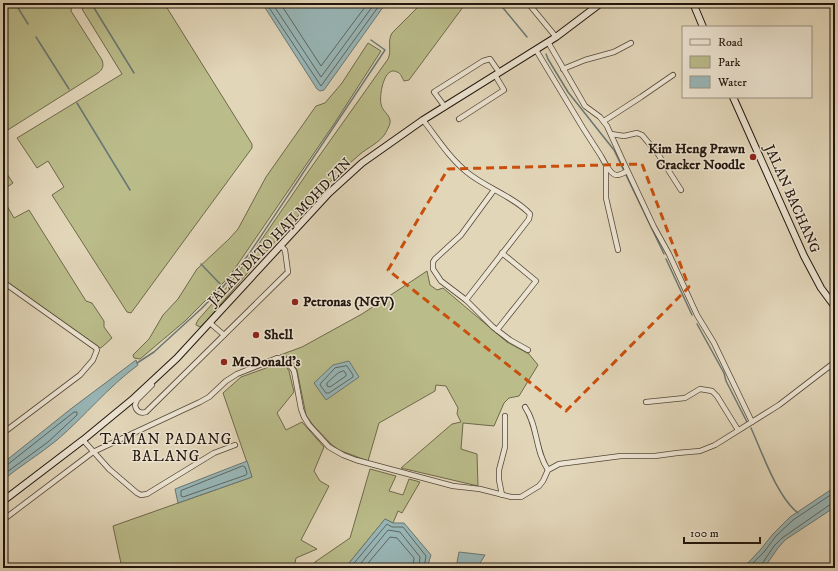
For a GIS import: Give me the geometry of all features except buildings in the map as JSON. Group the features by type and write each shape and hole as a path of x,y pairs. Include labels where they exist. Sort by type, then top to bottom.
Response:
{"main road":[{"name":"JALAN DATO HAJI MOHD ZIN","path":"16,489 83,440 128,403 177,358 332,190 347,176 374,154 423,120 556,37 601,3"},
{"path":"693,3 703,26"},
{"name":"JALAN BACHANG","path":"733,98 807,262 821,288 835,307"},
{"path":"3,498 16,489"},
{"path":"3,501 16,489"}],"street":[{"path":"528,3 556,37"},
{"path":"548,42 585,106 604,121 611,134 627,172 671,259 697,315 714,343 752,422"},
{"path":"563,69 585,60 614,52 631,43"},
{"path":"536,50 579,122 602,156 606,165 613,174 618,176 627,172"},
{"path":"445,107 434,92 483,61 490,59 504,90 459,119"},
{"path":"604,121 673,74"},
{"path":"423,120 458,164 468,173 528,212 530,217 466,300"},
{"path":"611,134 624,136 637,133 642,135 658,154 681,190"},
{"path":"606,165 606,198 618,250"},
{"path":"494,190 461,235 433,262 433,269 441,281 466,300 497,330 510,340 528,350"},
{"path":"159,374 154,384 137,400 135,405 139,412 146,412 288,272 286,252 281,246"},
{"path":"497,330 536,281 502,253"},
{"path":"3,282 97,350 93,360 80,375 3,433"},
{"path":"210,322 224,335"},
{"path":"3,520 93,452 200,402 209,397 226,381 237,374 277,358 281,358 289,364 294,371 304,417 329,447 356,460 454,486 480,489 511,497 521,497 539,486 548,470 559,464 621,456 655,456 700,451 716,445 797,392 835,362"},
{"path":"646,402 685,398 700,389 712,391 717,396 738,430"},
{"path":"525,407 533,423 541,458 548,470"},
{"path":"502,495 499,470 504,452 505,416"},
{"path":"83,440 109,469 136,493 141,495 147,494 214,453 235,445"}],"highlighted area":[{"path":"642,164 689,287 566,411 388,270 448,169"}],"green space":[{"path":"3,3 72,3 71,11 102,60 103,66 98,73 3,133"},
{"path":"91,3 164,3 252,144 252,148 131,313 127,312 52,195 64,187 48,161 37,168 17,138 122,74 82,9"},
{"path":"422,3 466,3 409,80 404,81 400,73 392,71 386,77 383,82 381,100 384,111 390,122 385,134 376,143 359,155 315,197 203,325 200,327 196,325 198,320 227,287 249,258 388,59 392,33"},
{"path":"368,43 381,51 334,124 229,277 185,321 140,359 134,358 133,355 149,339 163,315 178,299 197,269 238,229 266,177 316,106 325,103 342,83"},
{"path":"3,168 13,183 3,190"},
{"path":"3,199 14,218 29,210 86,301 92,303 104,321 104,327 112,338 102,347 100,348 3,279"},
{"path":"427,271 430,285 437,290 443,288 507,342 529,354 538,365 519,396 509,398 504,403 494,426 463,423 461,449 477,454 478,486 401,468 452,424 461,422 457,414 458,408 446,386 436,385 435,391 379,423 368,461 339,450 331,444 313,425 306,415 297,370 289,357 280,355 302,347 362,314"},
{"path":"280,363 286,366 289,371 294,392 277,413 286,430 302,422 324,447 314,471 320,481 329,486 301,540 317,549 296,558 294,568 122,568 113,526 252,477 223,393 241,377"},
{"path":"370,469 396,476 389,491 403,495 409,479 420,482 402,513 398,511 393,523 385,519 345,568 312,568 315,562 350,538"}],"water":[{"path":"262,3 386,3 324,90 320,91 317,89"},
{"path":"136,360 138,365 67,431 3,480 3,463 72,408"},
{"path":"349,361 359,377 326,400 314,383 333,365"},
{"path":"247,461 252,477 178,503 175,489"},
{"path":"835,487 835,507 785,540 764,568 737,568 748,563 790,517"},
{"path":"385,519 393,523 404,523 431,555 427,568 345,568"},
{"path":"459,552 485,555 477,568 456,568"}],"waterway":[{"path":"15,3 28,24"},
{"path":"91,3 134,73"},
{"path":"499,3 527,37"},
{"path":"36,37 69,89"},
{"path":"137,363 154,352 201,309 223,287 249,254 385,50 371,40"},
{"path":"546,54 568,92 614,150 664,254"},
{"path":"77,103 130,190"},
{"path":"666,259 692,315"},
{"path":"201,264 223,287"},
{"path":"697,324 724,373 726,381 747,422"},
{"path":"751,428 765,461 783,496 790,506 798,513"}],"place":[{"name":"Kim Heng Prawn Cracker Noodle","path":"753,157"},
{"name":"Petronas (NGV)","path":"295,302"},
{"name":"Shell","path":"256,335"},
{"name":"McDonald's","path":"224,362"}],"district":[{"name":"TAMAN PADANG BALANG","path":"166,448"}]}
